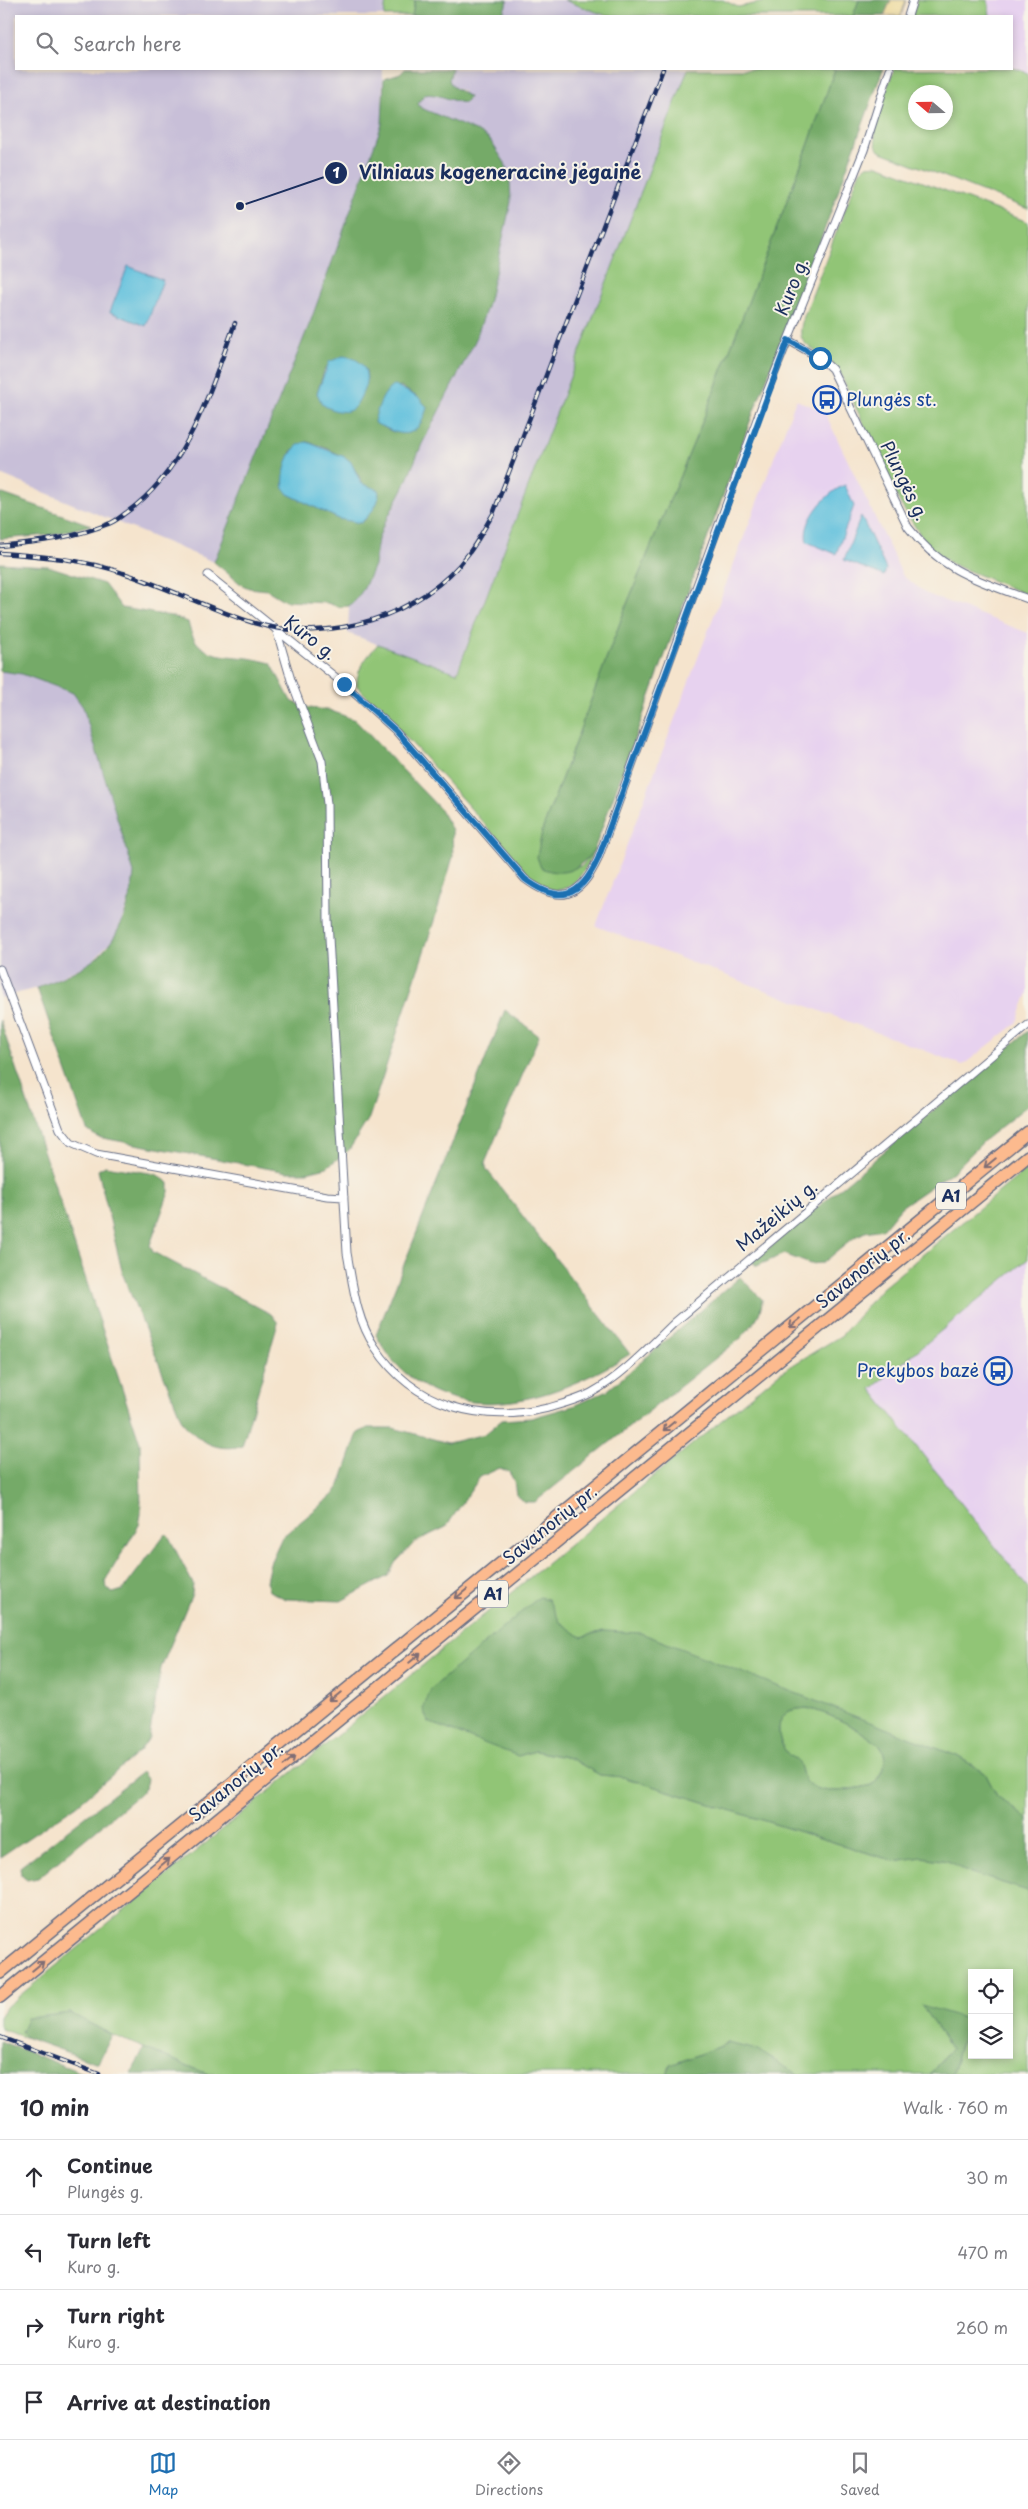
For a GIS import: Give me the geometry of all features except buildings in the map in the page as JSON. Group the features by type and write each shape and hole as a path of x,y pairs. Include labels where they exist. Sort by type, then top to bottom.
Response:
{"highway":[{"name":"Savanorių pr.","path":"0,1973 1028,1132"},
{"name":"Savanorių pr.","path":"0,1997 1028,1156"}],"street":[{"path":"908,15 913,0"},
{"name":"Kuro g.","path":"208,575 344,684 396,731 525,879 542,892 556,895 570,893 580,887 589,878 598,859 788,340 864,150 890,70"},
{"name":"Plungės g.","path":"788,340 820,358 832,369 908,527 920,543 946,566 1028,599"},
{"name":"Mažeikių g.","path":"277,632 291,680 322,761 327,804 328,920 347,1253 356,1302 363,1324 374,1346 387,1364 430,1398 451,1407 490,1415 536,1411 589,1394 621,1374 674,1322 1028,1025"},
{"path":"0,969 60,1129 71,1143 96,1154 327,1196 344,1197"}],"shaded area":[{"path":"0,0 386,0 384,15 15,15 15,70 383,70 382,124 311,320 214,562 0,474"},
{"path":"508,0 564,0 604,15 502,15"},
{"path":"988,0 1028,0 1028,73 1013,67 1013,15 990,15"},
{"path":"452,70 688,70 456,674 348,633 349,606 356,600 374,565 378,539 383,526 404,487 422,444 475,341 488,304 490,140 478,132 421,108 418,104 424,95 430,94 441,97 464,92 452,86 449,80"},
{"path":"796,400 824,411 903,576 927,594 1028,633 1028,993 1016,1024 963,1065 596,926"},
{"path":"1,671 22,674 73,693 83,707 134,873 132,891 116,936 90,963 37,988 0,998"},
{"path":"1028,1259 1028,1588 870,1389"}],"green space":[{"path":"386,0 415,0 412,15 384,15"},
{"path":"415,0 508,0 502,15 412,15"},
{"path":"564,0 723,0 738,7 764,2 765,0 859,0 853,15 604,15"},
{"path":"859,0 891,0 884,15 853,15"},
{"path":"917,0 988,0 990,15 912,15"},
{"path":"1013,68 1028,73 1028,209 879,151 875,133 879,111 894,70 1013,70"},
{"path":"404,70 452,70 449,80 452,86 469,97 465,103 429,94 424,95 418,104 421,108 478,132 490,140 505,163 510,182 511,202 488,304 475,341 422,444 404,487 383,526 378,539 374,565 364,588 356,600 349,606 339,607 327,603 285,601 267,590 249,588 242,585 214,562 311,320 382,124 384,79 400,74","holes":["325,368 366,370 367,379 317,393","400,386 419,398 393,432 374,422","307,442 322,446 344,458 358,474 371,511 364,521 339,519 288,494 283,484 291,451"]},
{"path":"688,70 835,70 808,146 703,420 627,604 542,831 562,871 582,866 594,850 584,870 571,885 563,889 554,890 544,887 533,880 447,782 357,686 358,674 363,664 378,644 457,673"},
{"path":"835,70 883,70 806,280 755,408 594,850 583,862 571,870 558,872 541,868 537,857 542,831 627,604 703,420 808,146"},
{"path":"878,165 1028,222 1028,595 952,564 935,552 923,539 901,505 840,373 828,359 807,345 802,338 801,327 803,319 860,171 866,166"},
{"path":"0,493 91,525 51,535 0,539"},
{"path":"0,563 48,566 104,584 122,608 171,616 188,622 196,642 210,652 271,663 291,701 309,708 329,710 355,720 440,809 452,830 453,857 435,918 369,1118 349,1150 327,1167 307,1172 287,1172 97,1137 87,1130 37,988 83,967 108,946 126,911 134,873 83,707 73,693 22,674 0,671"},
{"path":"505,1010 539,1036 485,1163 487,1170 630,1354 572,1384 541,1395 510,1401 478,1402 448,1397 419,1383 393,1361 376,1335"},
{"path":"0,1020 140,1443 141,1514 139,1525 105,1581 106,1589 113,1593 123,1590 165,1534 168,1535 193,1584 192,1594 161,1668 149,1738 140,1751 77,1805 0,1857"},
{"path":"1028,1031 1028,1105 987,1138 955,1170 901,1207 883,1229 865,1232 855,1237 823,1263 810,1264 784,1254 757,1266 752,1262"},
{"path":"105,1166 156,1174 169,1183 169,1192 150,1245 153,1252 271,1314 278,1323 242,1446 224,1448 209,1444 183,1423 123,1275 98,1170"},
{"path":"1028,1168 1028,1259 871,1389 1028,1588 1028,1819 997,1796 985,1773 957,1756 604,1631 581,1637 559,1622 548,1600 518,1756 535,1751 570,1758 600,1775 623,1777 894,1861 922,1857 948,1861 965,1871 1028,1891 1028,2074 952,2074 967,2019 932,2021 951,2049 930,2074 797,2074 728,2043 671,2065 666,2074 208,2074 112,2035 70,2013 22,2032 27,2038 0,2029 0,2017 7,2006 778,1374 842,1335 881,1289"},
{"path":"740,1277 762,1299 758,1315 741,1338 535,1502 525,1502 516,1495 514,1481 509,1472 500,1468 480,1477 446,1527 415,1542 395,1563 388,1576 341,1601 286,1599 269,1591 266,1581 270,1563 282,1537 333,1495 340,1485 358,1433 368,1428 393,1428 448,1443 485,1434 502,1420 531,1418 573,1406 608,1390"},
{"path":"539,1597 548,1599 560,1622 581,1637 604,1631 641,1633 957,1756 985,1773 997,1796 1028,1819 1028,1891 965,1871 948,1861 922,1857 894,1861 623,1777 600,1775 570,1758 535,1751 518,1756 428,1722 423,1709 431,1689","holes":["806,1708 815,1710 853,1727 877,1743 885,1759 883,1771 876,1781 871,1785 834,1791 814,1788 805,1781 799,1763 788,1754 781,1743 779,1726 784,1716 790,1711"]},
{"path":"806,1708 825,1713 861,1732 877,1743 885,1759 880,1777 871,1785 847,1790 821,1790 809,1785 805,1781 797,1762 788,1754 781,1743 779,1732 781,1721 788,1712"},
{"path":"142,1772 147,1779 145,1789 38,1878 27,1880 21,1875 20,1867"},
{"path":"921,2005 967,2019 952,2074 930,2074 951,2049"},
{"path":"70,2013 112,2035 98,2063 27,2038 21,2032 27,2018"},
{"path":"0,2041 85,2074 0,2074"},
{"path":"728,2043 757,2050 797,2074 666,2074 671,2065"},
{"path":"144,2048 208,2074 131,2074"}],"sand":[{"path":"891,0 906,0 901,15 884,15"}],"water":[{"path":"128,266 163,280 146,326 110,312"},
{"path":"343,356 358,361 365,370 366,376 364,389 357,403 353,409 348,411 334,410 322,404 317,393 329,362"},
{"path":"395,385 419,398 427,407 425,415 414,431 408,433 396,432 374,422 384,396"},
{"path":"307,442 345,457 351,462 361,483 378,490 379,495 376,504 361,523 339,519 288,494 284,489 284,475 288,460 295,448"},
{"path":"845,485 854,506 836,554 807,542 806,534 808,525 817,508 831,494"},
{"path":"861,516 886,569 884,576 844,560"}],"railway":[{"path":"0,553 62,559 108,568 254,623 283,629 312,630 342,627 372,620 400,609 426,594 450,575 469,553 493,514 663,70"},
{"path":"0,546 55,539 95,529 116,520 148,494 166,474 195,426 235,323"},
{"path":"0,2037 99,2074"}],"place":[{"name":"Vilniaus kogeneracinė jėgainė","path":"240,206"},
{"name":"Plungės st.","path":"827,400"},
{"name":"Prekybos bazė","path":"998,1371"}],"route":[{"path":"344,684 396,731 525,879 542,892 556,895 570,893 580,887 589,878 598,859 765,397 788,340 820,358"}]}
